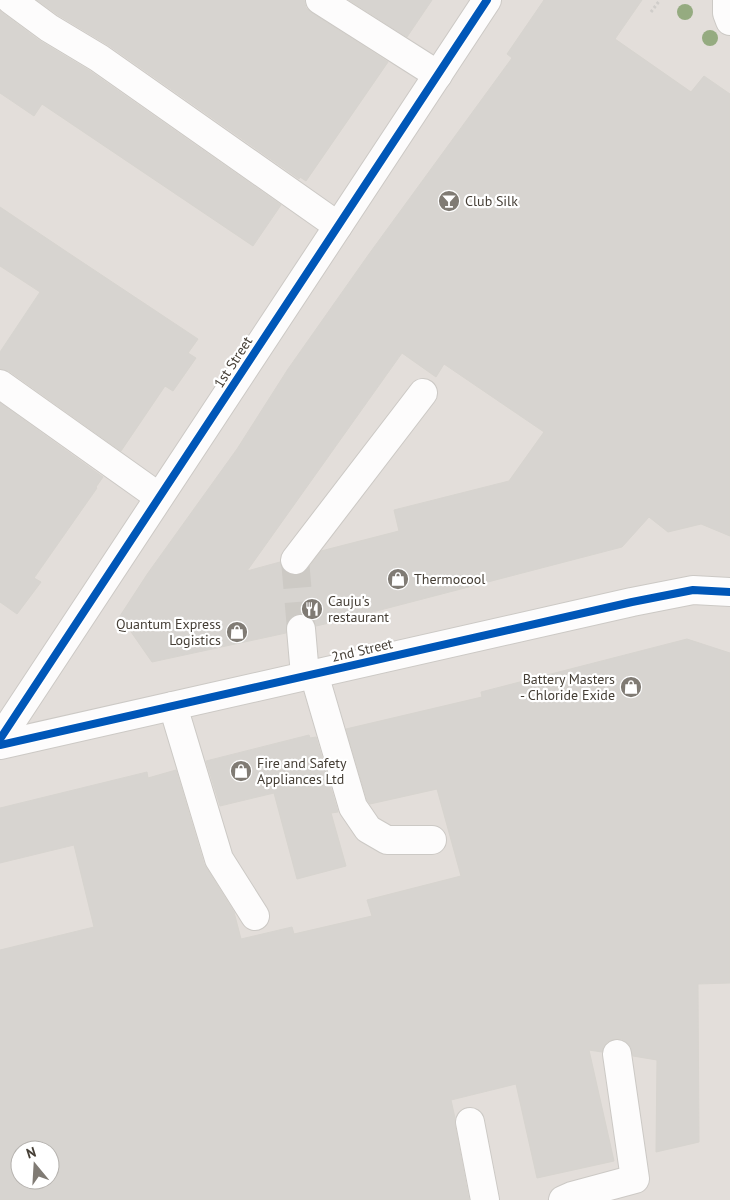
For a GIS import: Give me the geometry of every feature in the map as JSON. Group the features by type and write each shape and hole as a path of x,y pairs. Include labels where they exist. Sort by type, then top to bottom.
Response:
{"street":[{"path":"12,0 49,28 99,58 338,226"},
{"path":"320,0 438,75"},
{"name":"1st Street","path":"0,738 487,0"},
{"path":"727,0 727,13 730,21"},
{"path":"0,384 155,502"},
{"path":"295,560 423,393"},
{"path":"0,406 155,502"},
{"name":"2nd Street","path":"0,745 632,602 693,590 729,591"},
{"path":"301,629 310,675 353,807 368,829 387,840 432,840"},
{"path":"173,706 218,859 255,916"},
{"path":"563,1200 635,1179 617,1054"},
{"path":"470,1122 485,1200"}],"path":[{"path":"651,12 660,0"}],"shaded area":[{"path":"0,0 730,0 730,1200 0,1200"}],"building":[{"path":"37,0 304,0 306,8 312,13 388,62 306,181 300,177 299,179 108,45"},
{"path":"349,0 432,0 407,37"},
{"path":"544,0 642,0 615,39 691,92 704,76 730,94 730,536 701,524 668,532 649,517 622,547 316,626 308,615 299,614 287,622 286,633 152,662 120,616 148,573 237,449 288,369 512,58 507,54","holes":["402,353 436,377 444,364 544,432 509,481 394,510 399,531 321,551 301,575 286,573 280,562 247,571"]},
{"path":"0,11 40,41 90,71 281,205 253,246 42,104 34,116 0,93"},
{"path":"0,207 198,339 188,353 196,358 173,391 165,386 121,451 9,371 0,369 0,352 40,292 0,266"},
{"path":"0,403 103,477 34,578 41,582 17,614 0,602"},
{"path":"687,639 730,653 730,983 698,984 699,1142 656,1152 657,1060 633,1056 629,1044 622,1039 615,1039 607,1042 602,1052 589,1050 614,1161 537,1178 516,1084 451,1100 469,1200 0,1200 0,950 94,927 74,845 0,863 0,808 147,772 148,778 176,770 204,864 234,912 241,939 292,927 294,934 372,916 367,900 461,876 437,789 370,804 367,800 346,729 482,697 481,692"},
{"path":"309,735 310,738 316,737 338,812 331,813 346,866 297,879 274,793 220,806 206,761"}],"tunnel":[{"path":"295,560 301,629"}],"cycle path":[{"path":"0,739 487,0"},
{"path":"0,745 632,602 693,590 730,592"}],"place":[{"name":"Club Silk","path":"449,201"},
{"name":"Thermocool","path":"398,579"},
{"name":"Cauju's restaurant","path":"312,609"},
{"name":"Quantum Express Logistics","path":"237,632"},
{"name":"Battery Masters - Chloride Exide","path":"631,687"},
{"name":"Fire and Safety Appliances Ltd","path":"241,771"}]}
